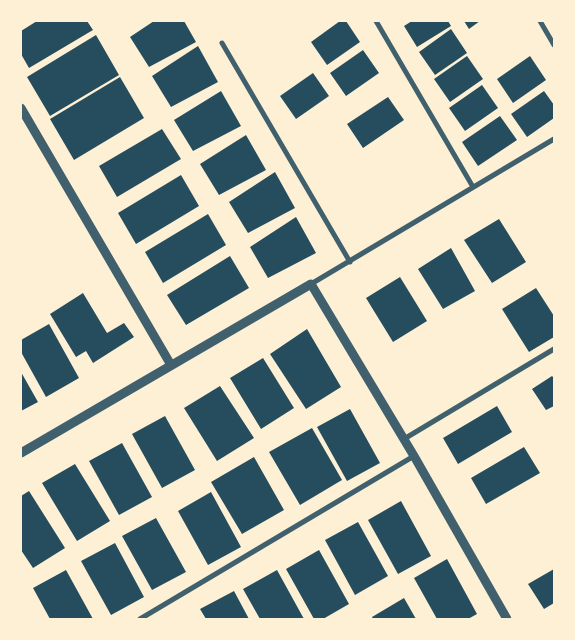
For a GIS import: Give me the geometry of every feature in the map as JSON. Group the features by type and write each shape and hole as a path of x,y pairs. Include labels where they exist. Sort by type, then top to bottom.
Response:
{"street":[{"path":"376,21 474,187"},
{"path":"540,21 554,45"},
{"path":"222,43 350,262"},
{"path":"21,108 171,365"},
{"path":"21,453 350,262 554,139"},
{"path":"311,284 414,456 505,618"},
{"path":"404,439 554,349"},
{"path":"140,619 414,456"}],"building":[{"path":"37,21 87,21 93,30 29,68 21,54 21,31"},
{"path":"154,21 184,21 196,42 149,67 130,37"},
{"path":"340,21 346,21 360,42 327,65 311,42"},
{"path":"412,21 448,21 451,26 417,47 404,26"},
{"path":"464,21 480,21 469,29"},
{"path":"451,29 467,53 435,75 419,52"},
{"path":"96,35 119,75 50,116 27,77"},
{"path":"198,46 218,82 171,107 152,76"},
{"path":"363,50 379,73 346,96 330,73"},
{"path":"467,56 483,79 450,102 434,79"},
{"path":"530,56 546,80 513,103 497,79"},
{"path":"313,73 329,96 296,119 280,96"},
{"path":"120,77 144,118 74,160 50,119"},
{"path":"482,85 498,108 465,131 449,108"},
{"path":"221,91 241,126 193,151 174,120"},
{"path":"544,91 554,105 554,118 527,137 511,114"},
{"path":"388,97 404,120 363,148 347,124"},
{"path":"500,116 517,140 478,166 462,142"},
{"path":"162,129 181,159 117,197 99,166"},
{"path":"246,135 266,170 219,195 200,164"},
{"path":"275,172 295,208 248,233 229,202"},
{"path":"181,175 199,206 136,244 118,213"},
{"path":"208,214 226,245 163,283 145,252"},
{"path":"296,217 316,253 268,278 250,247"},
{"path":"499,219 526,262 492,283 464,240"},
{"path":"451,248 475,291 443,309 418,269"},
{"path":"230,256 249,288 186,325 167,295"},
{"path":"400,277 427,321 393,342 366,298"},
{"path":"536,288 554,316 554,337 529,352 502,309"},
{"path":"83,293 107,333 124,323 134,337 93,363 86,351 76,357 50,314"},
{"path":"49,324 79,378 46,397 21,352 21,340"},
{"path":"307,329 341,387 306,409 270,354"},
{"path":"263,358 294,408 261,429 230,378"},
{"path":"21,372 38,402 21,411"},
{"path":"552,376 554,378 554,406 546,410 532,389"},
{"path":"220,386 254,438 217,461 184,408"},
{"path":"497,406 512,432 458,464 443,438"},
{"path":"350,409 380,463 347,481 317,427"},
{"path":"165,416 195,470 162,488 132,434"},
{"path":"312,428 342,480 300,505 269,452"},
{"path":"122,443 152,497 119,515 89,461"},
{"path":"524,447 540,473 486,504 471,478"},
{"path":"254,457 284,510 242,534 211,482"},
{"path":"75,464 110,521 77,541 42,483"},
{"path":"29,491 65,548 33,568 21,550 21,496"},
{"path":"211,492 241,547 208,565 178,511"},
{"path":"401,501 431,556 398,574 368,520"},
{"path":"156,518 186,572 152,590 122,536"},
{"path":"358,522 388,576 355,595 325,540"},
{"path":"115,543 144,597 111,615 81,561"},
{"path":"319,550 349,604 323,619 314,619 286,569"},
{"path":"447,559 477,614 468,619 437,619 414,578"},
{"path":"554,569 554,603 544,609 528,584"},
{"path":"66,570 93,619 50,619 33,588"},
{"path":"277,570 304,619 260,619 243,589"},
{"path":"234,591 249,619 206,619 200,609"},
{"path":"404,598 416,619 373,619 372,617"}]}
